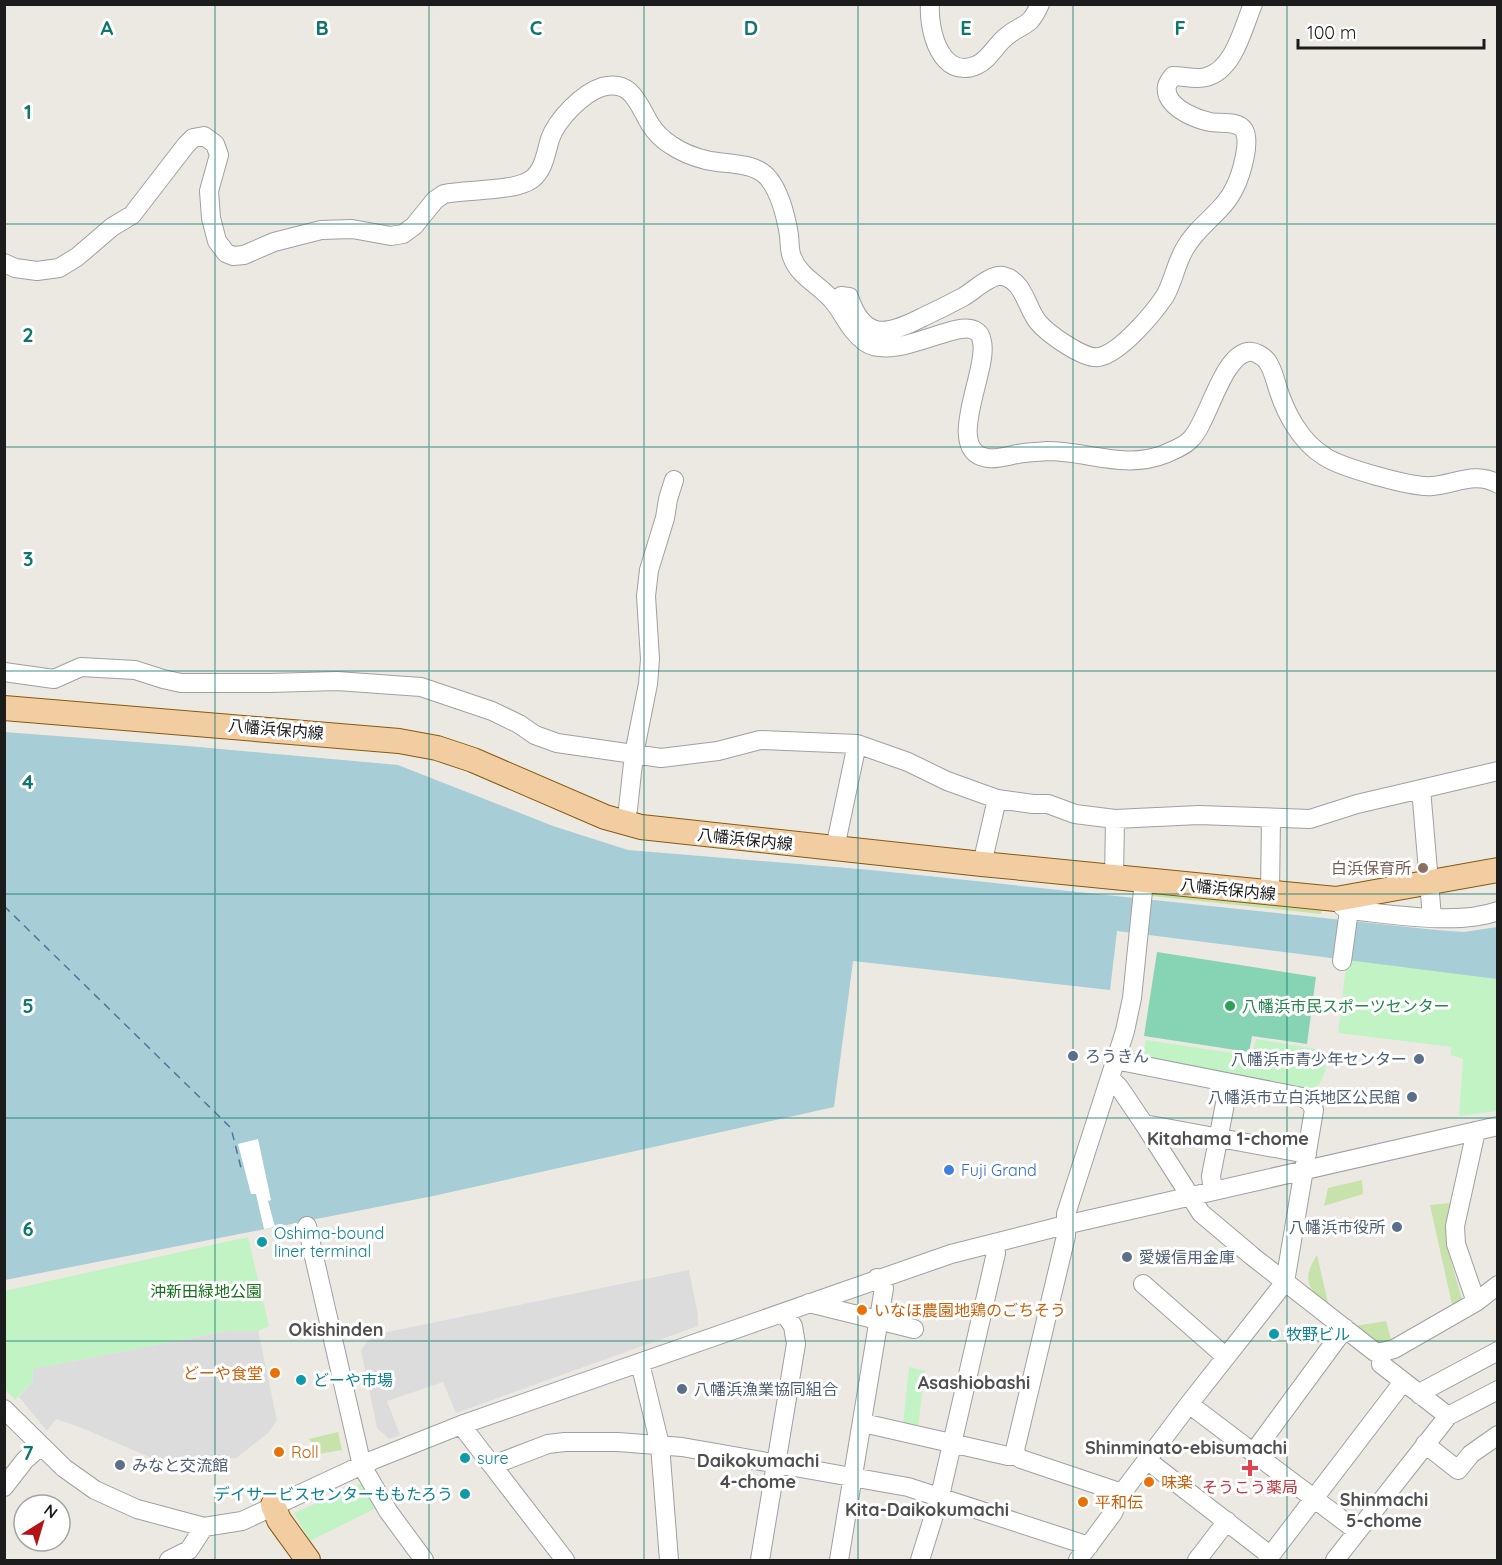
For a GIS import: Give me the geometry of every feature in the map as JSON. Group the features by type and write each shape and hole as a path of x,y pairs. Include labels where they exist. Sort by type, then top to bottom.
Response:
{"main road":[{"name":"八幡浜保内線","path":"4,708 305,731 399,741 437,748 473,760 605,817 641,827 1114,877 1143,888 1270,893 1344,909 1428,883 1497,870"},
{"path":"273,1505 279,1520 308,1560"}],"street":[{"path":"930,4 929,16 937,48 943,58 960,68 980,64 1008,35 1034,18 1040,4"},
{"path":"835,302 841,297 849,297 854,311 867,327 882,332 900,329 963,297 992,277 1002,276 1013,281 1021,290 1037,321 1070,347 1090,357 1100,357 1115,349 1143,324 1155,309 1166,294 1182,252 1192,236 1224,206 1235,187 1247,147 1242,128 1236,124 1211,122 1195,117 1170,101 1166,90 1173,76 1203,78 1217,73 1226,64 1239,40 1253,4"},
{"path":"4,263 15,268 37,271 58,268 77,257 112,226 132,215 186,145 193,138 204,136 215,144 219,154 209,191 211,218 218,242 226,253 233,256 244,255 274,242 321,230 352,229 390,236 403,234 414,226 435,200 444,194 515,186 530,182 539,173 551,136 574,104 588,93 607,86 622,87 640,102 651,127 665,141 680,151 706,160 746,166 764,172 779,198 789,234 790,255 800,272 835,302 857,335 869,345 880,348 928,339 965,328 974,330 980,335 984,347 983,363 966,426 967,440 976,453 985,458 1052,451 1111,461 1150,460 1158,457 1191,440 1202,424 1224,375 1239,356 1248,352 1260,354 1269,362 1279,393 1302,436 1311,448 1329,460 1410,485 1431,486 1473,477 1491,480 1497,484"},
{"path":"624,823 628,809 634,754 648,684 650,659 646,596 649,570 674,480"},
{"path":"4,672 54,679 81,667 135,670 181,683 337,681 420,687 492,711 519,724 535,735 557,742 661,758 718,751 760,740 856,744 909,762 947,781 997,799 1048,804 1075,814 1115,819 1199,815 1310,819 1357,804 1497,771"},
{"path":"835,848 856,744"},
{"path":"1420,789 1432,917"},
{"path":"982,864 997,799"},
{"path":"1270,893 1271,818"},
{"path":"1114,877 1115,819"},
{"path":"1017,1456 1016,1450 1066,1236 1066,1214 1125,1031 1132,998 1143,888"},
{"path":"1342,962 1344,909 1454,918 1489,915 1497,911"},
{"path":"493,1465 548,1444 565,1442 618,1442 682,1447 908,1487 940,1496 1084,1553 1113,1513 1122,1493 1188,1404 1285,1282 1314,1110 1310,1102 1302,1098 1115,1060"},
{"path":"1111,1079 1144,1124 1201,1213 1375,1352 1394,1349 1476,1302 1497,1285"},
{"path":"1213,1191 1211,1176 1229,1083"},
{"path":"1144,1124 1218,1139 1306,1162"},
{"path":"4,1409 64,1468 95,1490 137,1509 204,1527 242,1521 273,1505 461,1425 951,1254 1190,1197 1306,1162 1497,1126"},
{"path":"1476,1131 1455,1226 1456,1244 1476,1302"},
{"path":"307,1226 362,1466 388,1511 424,1560"},
{"path":"920,1560 940,1496 996,1252 994,1243"},
{"path":"839,1560 885,1288 877,1278"},
{"path":"1143,1284 1226,1357"},
{"path":"809,1303 914,1329"},
{"path":"760,1560 796,1344 793,1326 784,1313"},
{"path":"1253,1453 1345,1328"},
{"path":"1420,1395 1425,1390 1497,1351"},
{"path":"1382,1352 1381,1364 1448,1416"},
{"path":"640,1363 660,1445 669,1560"},
{"path":"1147,1460 1227,1521 1269,1558 1403,1382"},
{"path":"1335,1560 1448,1416 1497,1390"},
{"path":"1188,1404 1357,1531"},
{"path":"862,1423 1008,1456 1017,1456 1122,1493"},
{"path":"461,1425 565,1560"},
{"path":"1425,1444 1458,1470 1472,1454 1497,1435"},
{"path":"4,1486 25,1460 41,1446"},
{"path":"1197,1560 1227,1521"},
{"path":"169,1560 189,1550 204,1527"}],"green space":[{"path":"1153,888 1322,904 1321,914 1151,896"},
{"name":"八幡浜市民スポーツセンター","path":"1157,952 1316,977 1307,1044 1252,1036 1249,1052 1144,1036"},
{"path":"1347,959 1497,979 1497,1111 1459,1116 1463,1059 1450,1055 1452,1047 1338,1033"},
{"path":"1256,1039 1321,1050 1327,1057 1321,1082 1311,1094 1142,1059 1146,1040 1252,1056"},
{"path":"1362,1180 1363,1194 1324,1206 1328,1188"},
{"path":"1451,1203 1446,1243 1463,1303 1453,1309 1430,1205"},
{"name":"沖新田緑地公園","path":"248,1237 269,1326 258,1331 226,1331 34,1369 33,1381 15,1400 5,1389 4,1291"},
{"path":"1317,1255 1329,1307 1316,1295 1309,1284 1309,1271"},
{"path":"1386,1321 1394,1349 1382,1352 1355,1326"},
{"path":"909,1367 925,1371 918,1427 903,1424"},
{"path":"338,1432 342,1450 319,1454 309,1439"},
{"path":"363,1483 378,1507 310,1541 294,1513"}],"shaded area":[{"path":"689,1270 698,1326 456,1413 443,1382 387,1401 400,1435 389,1439 377,1428 361,1350 373,1335"},
{"path":"227,1331 258,1331 277,1420 268,1433 236,1458 181,1466 149,1457 56,1419 47,1431 19,1397 33,1381 33,1369"}],"water":[{"path":"4,732 398,765 553,826 628,850 871,870 1436,930 1464,932 1497,927 1497,979 1117,931 1110,990 853,961 834,1107 433,1196 5,1280"}],"pier":[{"path":"258,1139 271,1200 268,1201 275,1227 264,1229 256,1194 251,1194 238,1144"}],"ferry route":[{"path":"4,906 231,1128 241,1168 244,1167"}],"place":[{"name":"白浜保育所","path":"1423,868"},
{"name":"八幡浜市民スポーツセンター","path":"1230,1006"},
{"name":"ろうきん","path":"1073,1056"},
{"name":"八幡浜市青少年センター","path":"1419,1059"},
{"name":"八幡浜市立白浜地区公民館","path":"1412,1097"},
{"name":"Fuji Grand","path":"949,1170"},
{"name":"八幡浜市役所","path":"1397,1227"},
{"name":"Oshima-bound liner terminal","path":"262,1242"},
{"name":"愛媛信用金庫","path":"1127,1257"},
{"name":"いなほ農園地鶏のごちそう","path":"862,1310"},
{"name":"牧野ビル","path":"1274,1334"},
{"name":"どーや食堂","path":"275,1373"},
{"name":"どーや市場","path":"301,1380"},
{"name":"八幡浜漁業協同組合","path":"682,1389"},
{"name":"Roll","path":"279,1452"},
{"name":"sure","path":"465,1458"},
{"name":"みなと交流館","path":"120,1465"},
{"name":"そうこう薬局","path":"1250,1468"},
{"name":"味楽","path":"1149,1482"},
{"name":"デイサービスセンターももたろう","path":"465,1494"},
{"name":"平和伝","path":"1083,1502"}],"district":[{"name":"Kitahama 1-chome","path":"1228,1138"},
{"name":"Okishinden","path":"336,1329"},
{"name":"Asashiobashi","path":"974,1382"},
{"name":"Shinminato-ebisumachi","path":"1186,1447"},
{"name":"Daikokumachi 4-chome","path":"758,1470"},
{"name":"Kita-Daikokumachi","path":"927,1509"},
{"name":"Shinmachi 5-chome","path":"1384,1509"}]}
